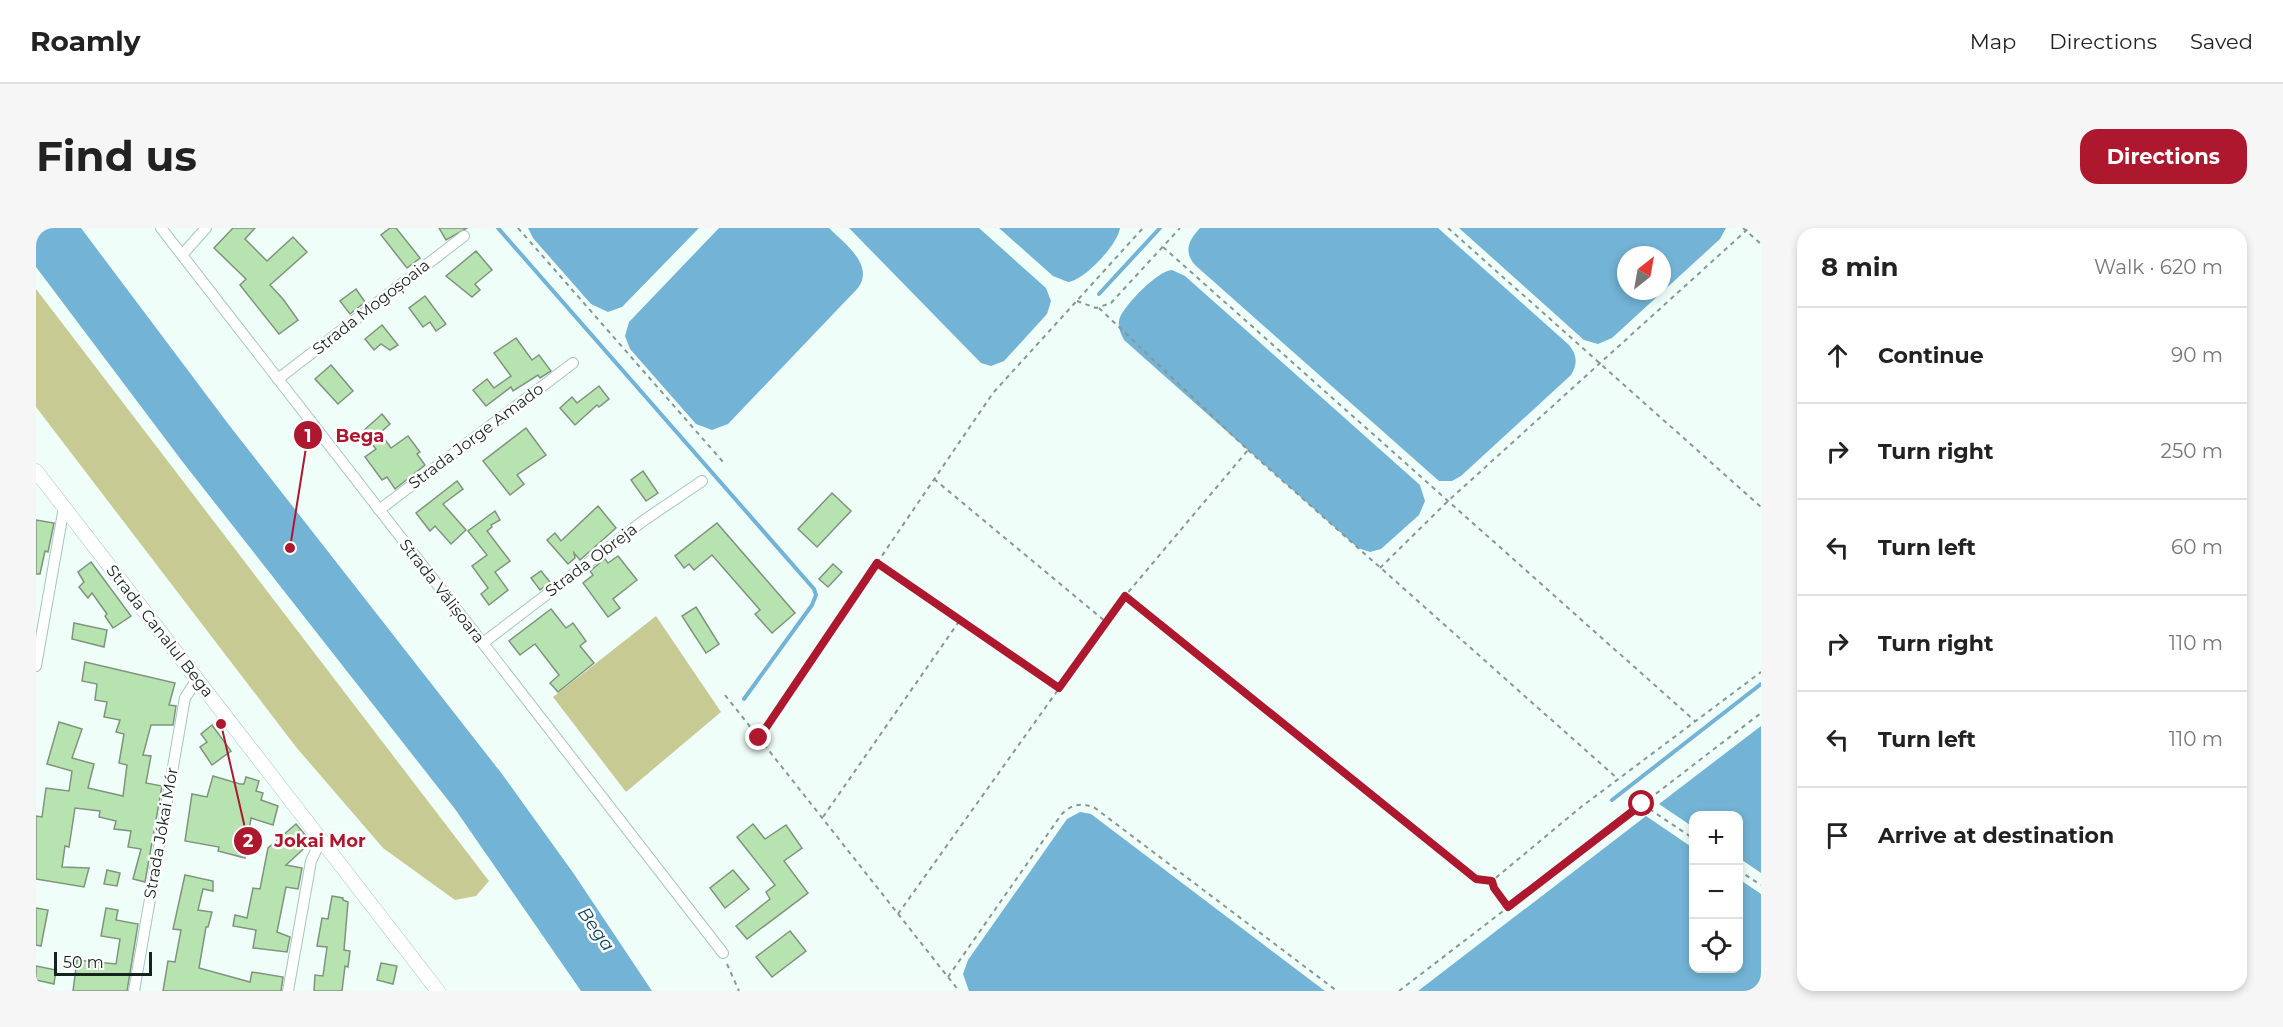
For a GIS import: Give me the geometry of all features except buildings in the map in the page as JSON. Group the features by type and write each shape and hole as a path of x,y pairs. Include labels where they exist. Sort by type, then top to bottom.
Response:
{"street":[{"name":"Strada Vălișoara","path":"161,228 723,953"},
{"path":"182,255 206,228"},
{"name":"Strada Mogoșoaia","path":"278,379 464,236"},
{"name":"Strada Jorge Amado","path":"379,510 573,363"},
{"name":"Strada Canalul Bega","path":"36,471 438,991"},
{"name":"Strada Obreja","path":"483,643 643,521 702,481"},
{"path":"36,666 64,507"},
{"name":"Strada Jókai Mór","path":"134,991 185,698 197,679"},
{"path":"288,991 311,861 321,840"}],"path":[{"path":"518,228 724,463"},
{"path":"759,738 993,393 1143,228"},
{"path":"1077,301 1087,307 1099,308 1113,302 1180,228"},
{"path":"1448,228 1761,507"},
{"path":"1380,568 1448,501 1746,229 1761,244"},
{"path":"1163,247 1695,721"},
{"path":"1099,308 1248,450 1618,780"},
{"path":"898,914 1125,596 1248,450"},
{"path":"934,479 1106,622"},
{"path":"877,563 1059,688"},
{"path":"1125,596 1476,879 1492,881 1618,780 1761,672"},
{"path":"822,818 960,620"},
{"path":"725,695 958,991"},
{"path":"1399,991 1761,713"},
{"path":"948,977 1061,815 1071,807 1082,804 1095,808 1337,991"},
{"path":"1642,804 1689,836"},
{"path":"1743,873 1761,885"},
{"path":"1492,881 1494,888 1508,907"},
{"path":"723,953 739,991"}],"green space":[{"path":"36,289 489,881 476,896 455,900 383,848 296,747 36,407"},
{"path":"656,616 721,712 626,792 553,697"}],"water":[{"path":"36,228 81,228 229,425 502,774 574,874 652,991 581,991 455,809 182,461 36,267"},
{"path":"528,228 699,228 622,307 608,312 591,304 533,238"},
{"path":"719,228 829,228 855,255 863,271 858,288 728,424 712,430 696,424 630,349 625,336 629,322"},
{"path":"849,228 979,228 1046,288 1051,301 1047,314 1004,361 991,366 981,363"},
{"path":"999,228 1120,228 1113,243 1100,260 1083,275 1068,282 1053,276"},
{"path":"1200,228 1438,228 1569,345 1574,352 1575,367 1571,375 1461,476 1452,481 1439,481 1195,265 1188,250 1193,237"},
{"path":"1459,228 1726,228 1720,239 1671,284 1671,246 1617,246 1617,300 1653,300 1612,338 1598,344 1584,340"},
{"path":"1172,270 1185,276 1420,485 1425,501 1419,515 1381,549 1370,552 1358,548 1124,340 1119,323 1123,311 1158,276"},
{"path":"1761,726 1761,873 1743,861 1743,811 1689,811 1689,824 1659,804"},
{"path":"1080,812 1091,814 1325,991 969,991 963,974 968,960 1067,819"},
{"path":"1646,816 1689,845 1689,973 1743,973 1743,882 1761,894 1761,991 1418,991"}],"waterway":[{"path":"498,228 814,589 816,595 812,605 744,699"},
{"path":"1099,294 1160,228"},
{"path":"1612,800 1761,684"}],"place":[{"name":"Bega","path":"290,548"},
{"name":"Jokai Mor","path":"221,724"}],"route":[{"path":"759,738 877,563 1059,688 1125,596 1476,879 1492,881 1494,888 1508,907 1642,804"}]}
